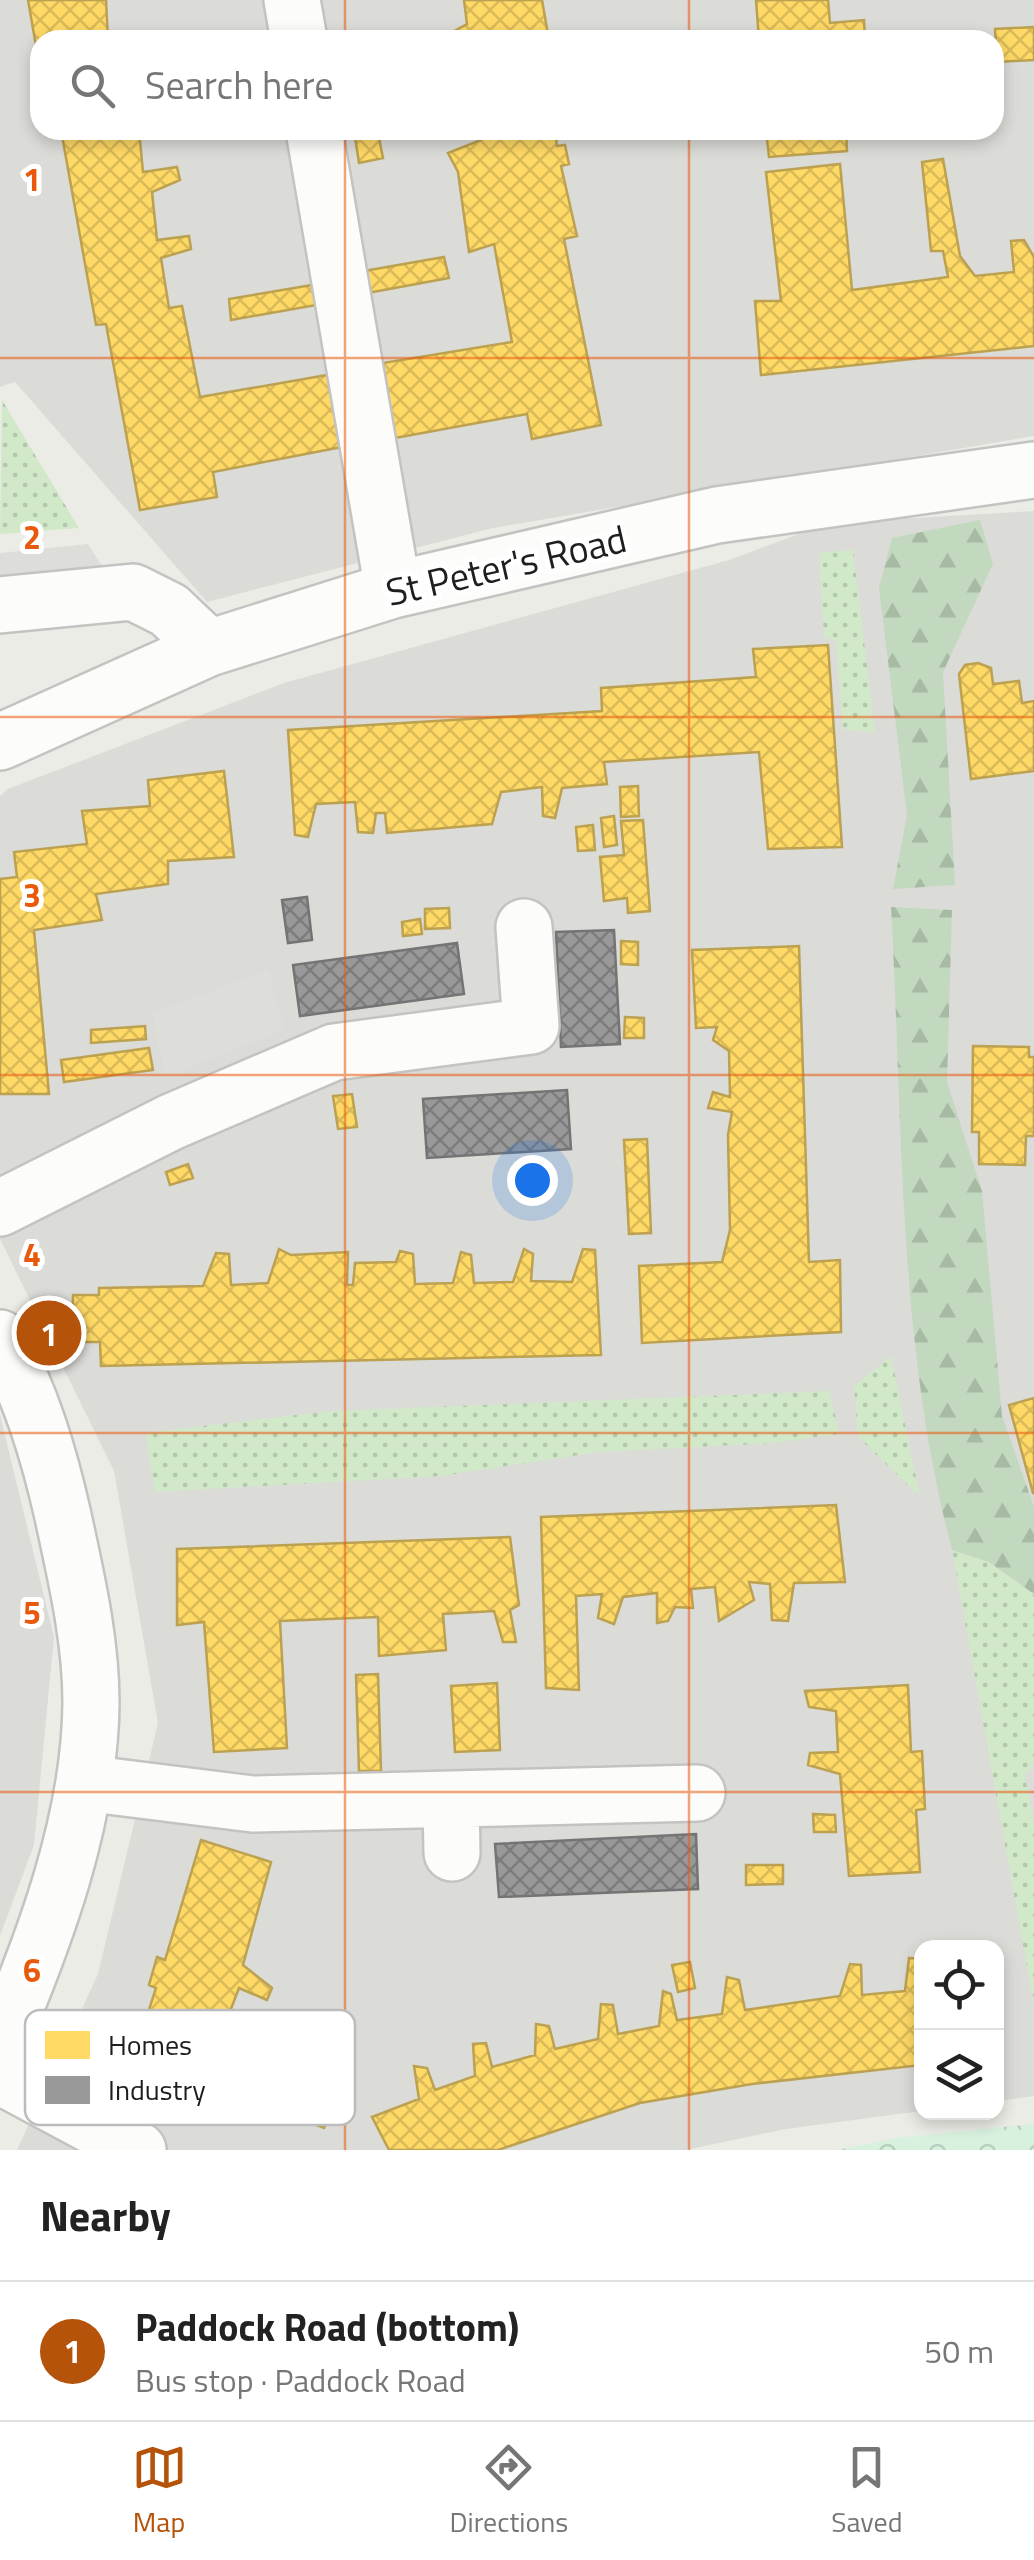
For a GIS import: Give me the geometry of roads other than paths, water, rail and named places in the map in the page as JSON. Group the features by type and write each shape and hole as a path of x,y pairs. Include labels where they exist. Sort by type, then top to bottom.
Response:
{"street":[{"path":"292,0 297,30"},
{"path":"316,140 393,590"},
{"name":"St Peter's Road","path":"0,742 208,648 393,590 717,516 1034,470"},
{"path":"0,605 133,592 169,610 208,648"},
{"path":"0,1208 172,1122 334,1052 531,1026 524,927"},
{"path":"0,1338 48,1448 81,1593 91,1702 84,1783 62,1871 11,1989 0,2045"},
{"path":"84,1783 451,1827 697,1793"},
{"path":"0,2076 25,2089"},
{"path":"91,2125 138,2150"}],"place":[{"name":"Paddock Road (bottom)","path":"49,1333"}]}
